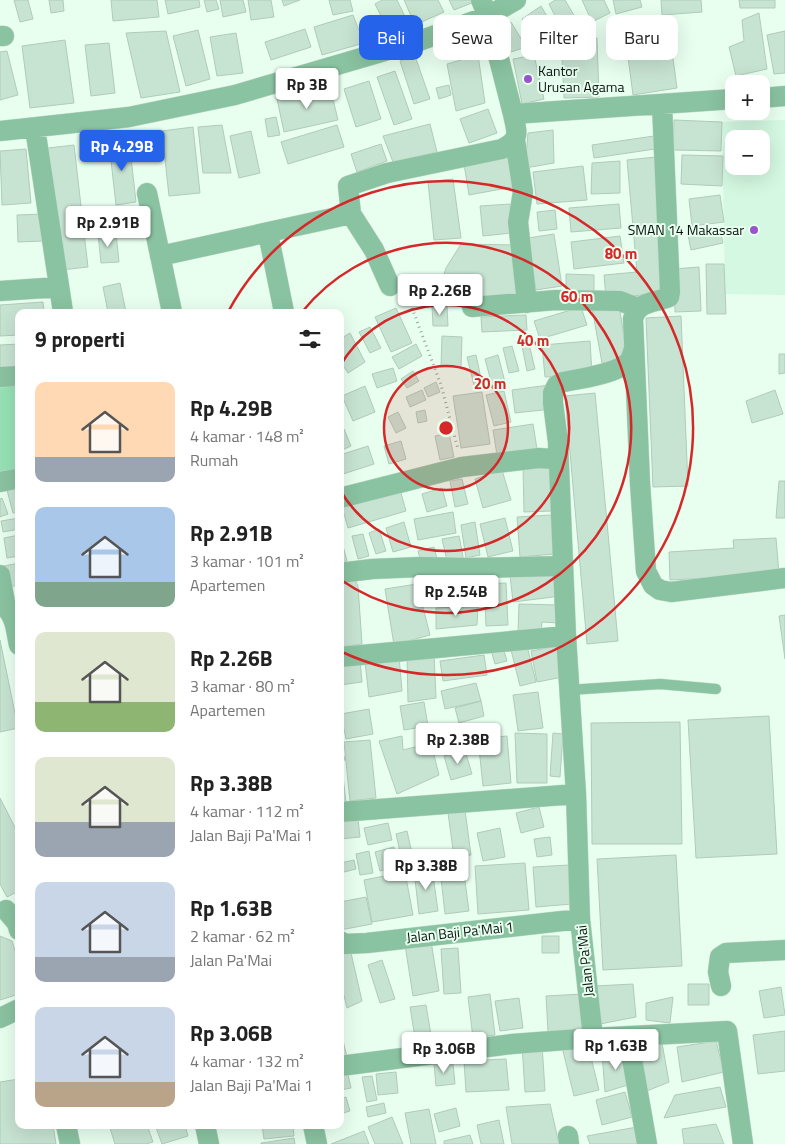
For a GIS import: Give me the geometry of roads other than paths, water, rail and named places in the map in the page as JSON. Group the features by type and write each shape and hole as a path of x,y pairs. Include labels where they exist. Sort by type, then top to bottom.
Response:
{"street":[{"path":"0,131 129,117 235,94 419,41 484,8 516,0"},
{"path":"484,8 517,134 515,140 523,192 518,222 527,303"},
{"path":"770,97 785,96"},
{"path":"513,114 725,100"},
{"path":"662,104 670,292 669,297 642,305 638,308 633,319 646,571 649,580 660,590 671,592 785,578"},
{"path":"36,128 63,309"},
{"path":"390,286 374,250 351,214 348,186 387,173 502,149 515,140"},
{"path":"147,193 171,309"},
{"path":"160,256 351,214"},
{"path":"268,233 283,309"},
{"path":"0,290 59,287"},
{"path":"472,307 556,300 620,301 638,308"},
{"name":"Jalan Pa'Mai","path":"593,1038 580,919 576,794 553,393 557,385 563,382 605,373 622,365 632,358 634,348"},
{"path":"0,377 15,376"},
{"path":"344,497 462,467 539,458 558,461"},
{"path":"344,572 420,567 563,566"},
{"path":"0,575 3,609 11,613 15,625"},
{"path":"344,657 566,636"},
{"path":"344,812 576,794"},
{"path":"2,906 15,921"},
{"name":"Jalan Baji Pa'Mai 1","path":"344,943 580,919"},
{"path":"720,986 718,972 720,957 726,953 785,950"},
{"path":"0,1018 15,1011"},
{"path":"344,1065 512,1044 727,1031 743,1144"},
{"path":"628,1036 646,1144"},
{"path":"67,1129 70,1144"},
{"path":"206,1129 208,1144"},
{"path":"314,1129 317,1144"}],"lane":[{"path":"569,690 660,684 716,689"}],"place":[{"name":"Kantor Urusan Agama","path":"528,79"},
{"name":"SMAN 14 Makassar","path":"754,230"}]}
